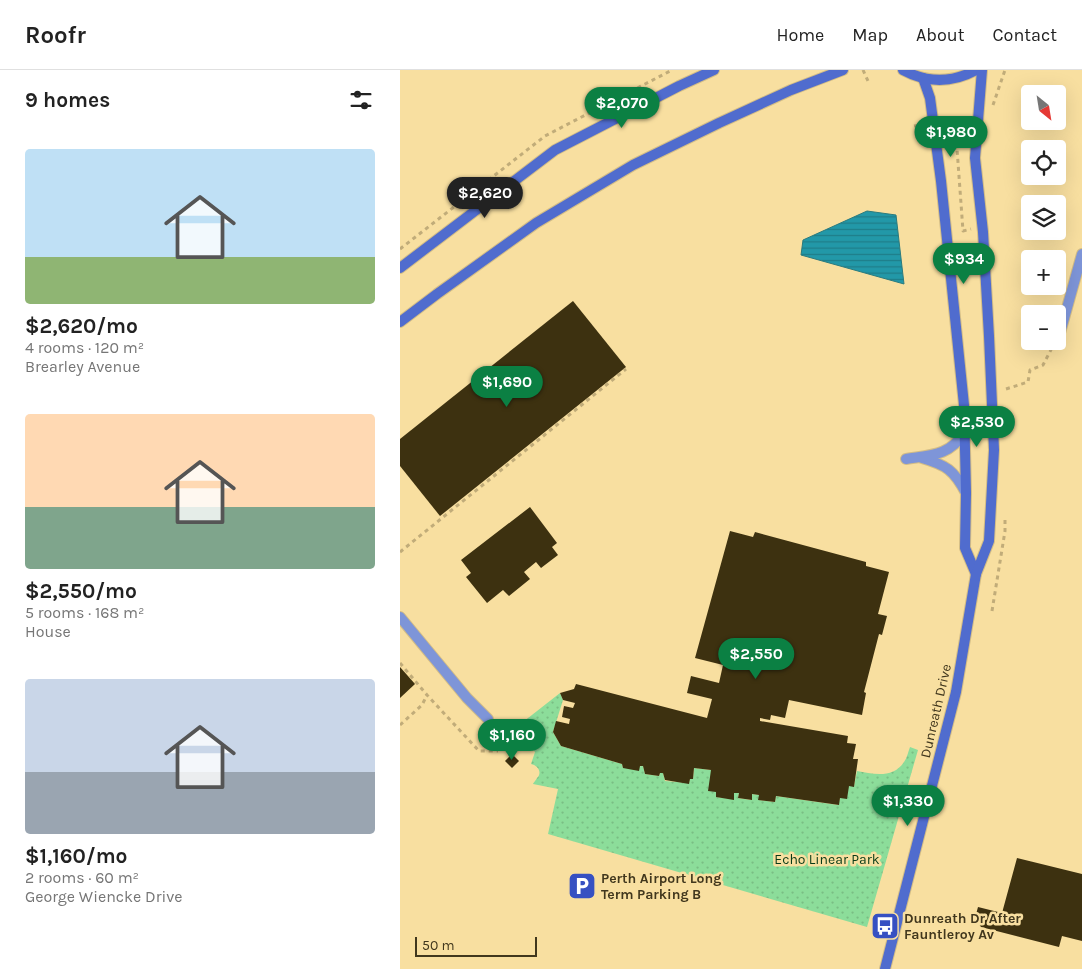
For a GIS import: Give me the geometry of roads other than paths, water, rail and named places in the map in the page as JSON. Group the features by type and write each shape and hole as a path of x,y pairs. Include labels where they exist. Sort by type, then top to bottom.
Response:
{"main road":[{"path":"400,268 554,150 714,70"},
{"path":"400,322 536,223 633,165 791,90 844,70"},
{"path":"903,70 922,78 943,80 964,76 976,70"},
{"name":"Dunreath Drive","path":"885,969 956,692 976,574 989,541 994,450 990,336 982,228 974,158 982,70"},
{"path":"922,78 930,98 934,124 964,405 965,548 976,574"}],"street":[{"path":"1066,309 1082,254"},
{"path":"906,459 941,453 949,449 964,433"},
{"path":"919,457 940,463 947,468 960,481 966,493"},
{"path":"400,617 467,698 488,719"}],"water":[{"path":"867,211 896,215 904,284 801,255 803,240"}],"place":[{"name":"Perth Airport Long Term Parking B","path":"582,886"},
{"name":"Dunreath Dr After Fauntleroy Av","path":"885,926"}],"park label":[{"name":"Echo Linear Park","path":"827,859"}]}
